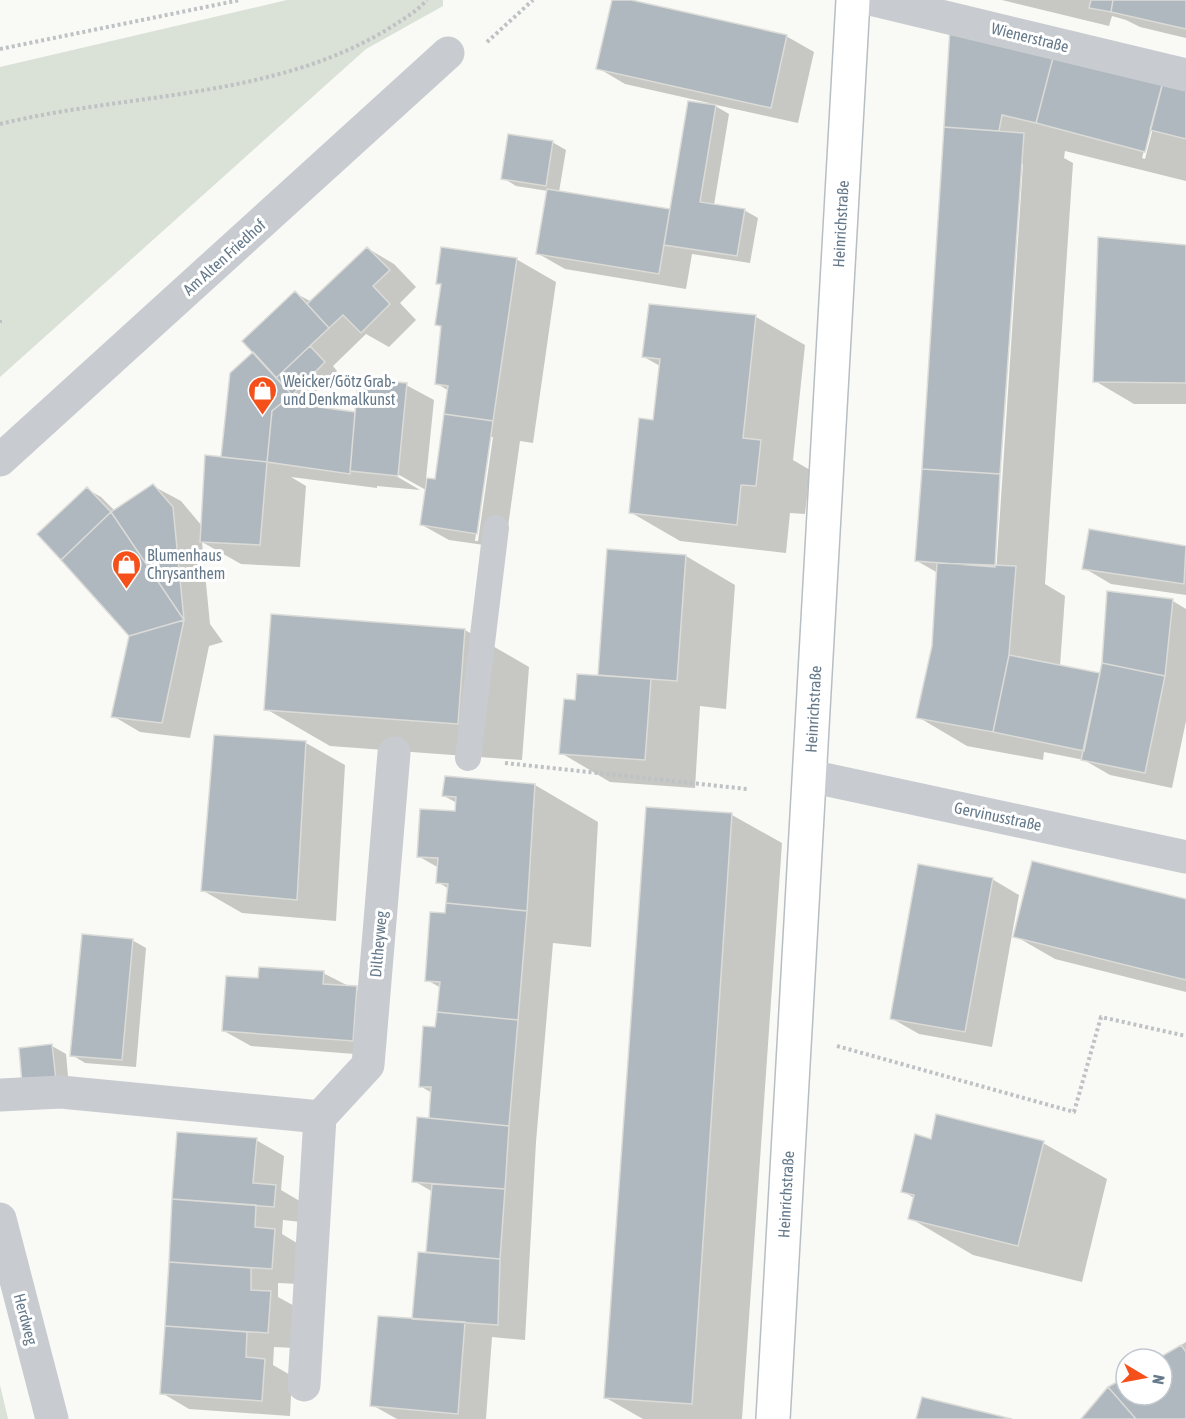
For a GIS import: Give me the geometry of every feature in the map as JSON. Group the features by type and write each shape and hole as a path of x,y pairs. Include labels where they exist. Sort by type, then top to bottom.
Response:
{"main road":[{"name":"Heinrichstraße","path":"773,1419 792,1034 810,776 853,0"}],"street":[{"name":"Wienerstraße","path":"874,0 1186,75"},
{"name":"Am Alten Friedhof","path":"0,460 448,53"},
{"name":"Diltheyweg","path":"320,1117 368,1065 394,753"},
{"name":"Gervinusstraße","path":"810,776 1186,857"},
{"path":"0,1095 61,1092 320,1117 303,1385"},
{"name":"Herdweg","path":"0,1219 52,1419"}],"lane":[{"path":"468,758 496,528"}],"path":[{"path":"0,49 240,0"},
{"path":"0,124 210,88 286,72 339,55 362,44 404,20 428,0"},
{"path":"448,53 460,67 533,0"},
{"path":"569,771 747,789"},
{"path":"837,1046 1074,1112 1101,1017 1186,1036"}],"shaded area":[{"path":"287,0 443,0 443,6 366,49 0,377 0,67"},
{"path":"0,1385 8,1419 0,1419"}],"building":[{"path":"612,0 631,0 787,35 771,108 596,69"},
{"path":"1091,0 1113,0 1111,12 1089,8"},
{"path":"1113,0 1186,0 1186,29 1111,12"},
{"path":"950,28 1055,50 1036,123 1002,115 999,131 944,127"},
{"path":"1055,50 1164,78 1145,152 1036,123"},
{"path":"1164,78 1186,84 1186,139 1150,130"},
{"path":"688,101 716,105 700,202 745,209 737,256 664,245"},
{"path":"944,127 1024,133 1000,474 922,469"},
{"path":"508,134 553,141 546,186 501,179"},
{"path":"547,189 670,209 659,274 536,254"},
{"path":"1098,237 1186,245 1186,383 1093,382"},
{"path":"367,247 390,270 373,286 390,304 361,333 343,315 329,328 307,304"},
{"path":"441,247 517,258 493,421 444,414 448,386 435,384 441,326 435,325 441,284 436,284"},
{"path":"295,291 329,328 276,378 242,341"},
{"path":"649,304 756,315 743,438 761,440 756,486 741,485 737,525 629,513 639,418 653,420 660,359 642,357"},
{"path":"310,346 325,362 292,395 276,378"},
{"path":"253,352 292,395 272,411 267,462 221,457 230,373"},
{"path":"358,379 407,383 398,476 350,471"},
{"path":"283,402 355,412 350,474 267,462 272,411"},
{"path":"444,414 493,421 477,534 420,525 427,478 435,479"},
{"path":"205,455 267,462 260,545 200,542"},
{"path":"922,469 1000,474 995,567 915,561"},
{"path":"153,484 173,507 184,620 111,512"},
{"path":"87,487 111,512 61,560 37,534"},
{"name":"Blumenhaus Chrysanthem","path":"111,512 184,620 129,636 61,560"},
{"path":"1089,529 1186,546 1184,584 1082,569"},
{"path":"607,549 686,555 677,681 598,675"},
{"path":"937,563 1016,566 1009,655 993,732 916,718 932,646"},
{"path":"1107,591 1173,599 1165,676 1102,663"},
{"path":"271,614 465,629 458,724 264,710"},
{"path":"184,620 162,723 111,717 129,636"},
{"path":"1009,655 1100,673 1084,751 993,732"},
{"path":"1102,663 1165,676 1145,773 1081,760"},
{"path":"577,674 651,679 645,760 559,754 564,699 575,700"},
{"path":"214,735 306,741 297,900 201,891"},
{"path":"445,776 535,784 527,911 446,903 448,884 436,883 438,858 417,857 420,809 455,811 456,797 442,796"},
{"path":"646,807 732,813 692,1404 604,1398"},
{"path":"1032,861 1186,899 1186,980 1013,937"},
{"path":"918,864 993,878 965,1032 890,1019"},
{"path":"446,903 527,911 518,1020 437,1012 440,982 425,981 430,912 445,913"},
{"path":"82,934 133,939 122,1060 70,1056"},
{"path":"259,967 324,971 323,984 357,986 353,1041 222,1031 226,976 258,978"},
{"path":"437,1012 518,1020 509,1126 429,1118 431,1087 419,1087 423,1026 435,1027"},
{"path":"52,1044 56,1080 22,1083 19,1048"},
{"path":"936,1114 1044,1141 1018,1246 908,1219 914,1195 901,1192 915,1134 931,1139"},
{"path":"417,1117 509,1126 505,1189 412,1182"},
{"path":"177,1132 257,1138 253,1183 276,1185 274,1207 172,1199"},
{"path":"432,1184 505,1189 500,1259 426,1252"},
{"path":"172,1199 256,1205 255,1227 275,1229 272,1269 169,1262"},
{"path":"418,1252 500,1259 498,1325 412,1319"},
{"path":"169,1262 251,1268 251,1290 271,1291 268,1333 165,1326"},
{"path":"378,1316 465,1322 458,1414 370,1406"},
{"path":"165,1326 247,1332 246,1357 265,1359 262,1401 160,1394"},
{"path":"1181,1345 1186,1352 1186,1419 1136,1419 1126,1407 1174,1407 1174,1349"},
{"path":"1114,1384 1114,1394 1108,1387"},
{"path":"1108,1387 1114,1394 1114,1407 1126,1407 1136,1419 1081,1419"},
{"path":"922,1397 1012,1419 916,1419"}],"place":[{"name":"Weicker/Götz Grab- und Denkmalkunst","path":"262,416"},
{"name":"Blumenhaus Chrysanthem","path":"126,590"}]}
